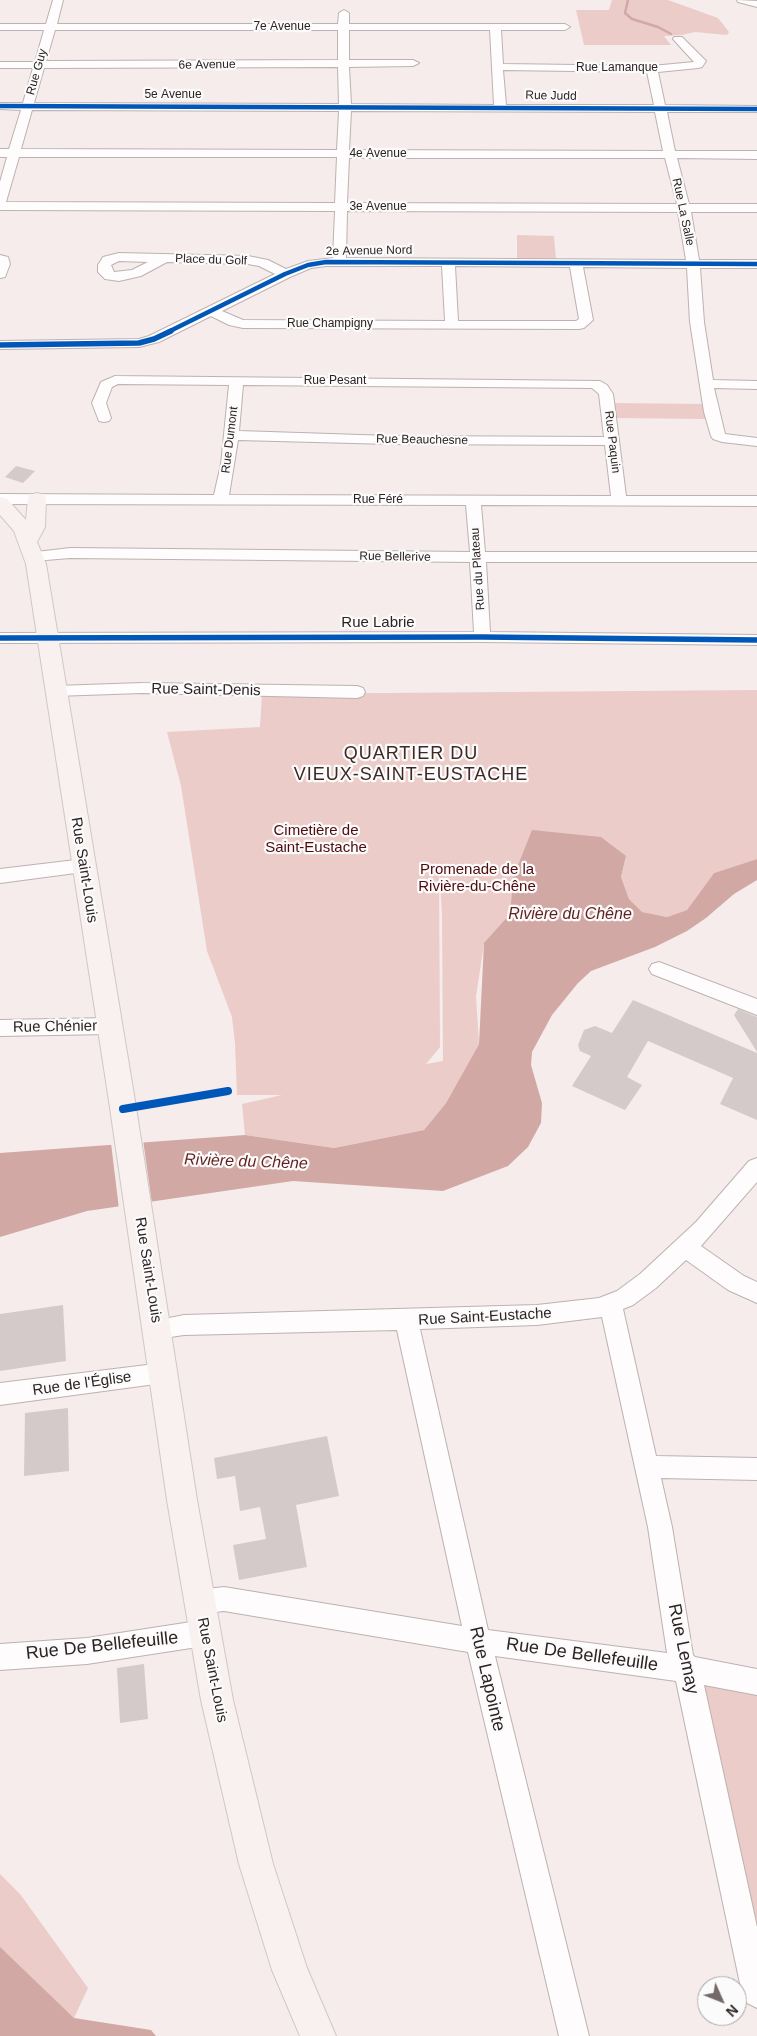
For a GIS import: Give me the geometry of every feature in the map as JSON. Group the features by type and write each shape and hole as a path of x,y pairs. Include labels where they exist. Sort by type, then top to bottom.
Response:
{"main road":[{"path":"31,548 37,499"},
{"name":"Rue Saint-Louis","path":"0,503 18,524 31,548 128,1141 201,1618 223,1728 256,1864 290,1970 318,2036"}],"street":[{"name":"Rue Guy","path":"0,204 58,0"},
{"path":"742,0 757,4"},
{"path":"339,261 345,106 343,63 344,13"},
{"name":"7e Avenue","path":"0,27 565,27"},
{"path":"495,27 500,107"},
{"name":"Rue Lamanque","path":"499,67 652,69 698,65 700,61 678,41"},
{"name":"6e Avenue","path":"0,65 413,63"},
{"name":"Rue La Salle","path":"652,69 670,154 684,208 693,264 697,322 711,412 718,436 728,440 757,442"},
{"name":"5e Avenue","path":"0,106 345,106"},
{"name":"Rue Judd","path":"345,106 757,109"},
{"name":"4e Avenue","path":"0,153 757,155"},
{"name":"3e Avenue","path":"0,204 757,208"},
{"name":"Place du Golf","path":"165,258 248,260 263,263 285,274"},
{"path":"0,259 3,260 4,264 0,274"},
{"name":"2e Avenue Nord","path":"0,345 139,343 154,339 285,274 308,265 339,261 757,264"},
{"path":"448,262 452,325"},
{"name":"Rue Champigny","path":"212,311 242,324 570,326 584,323 586,316 576,263"},
{"name":"Rue Pesant","path":"104,418 99,403 106,385 115,380 585,383 599,386"},
{"name":"Rue Dumont","path":"221,499 237,380"},
{"path":"707,384 757,385"},
{"name":"Rue Paquin","path":"599,386 606,394 619,502"},
{"name":"Rue Beauchesne","path":"231,435 391,440 613,441"},
{"name":"Rue Féré","path":"0,499 757,501"},
{"name":"Rue du Plateau","path":"473,500 482,637"},
{"name":"Rue Bellerive","path":"31,548 70,553 478,557 757,557"},
{"name":"Rue Labrie","path":"0,638 482,637 757,640"},
{"name":"Rue Saint-Denis","path":"55,691 134,688 356,692"},
{"path":"0,876 84,866"},
{"path":"659,969 757,1007"},
{"name":"Rue Chénier","path":"0,1028 109,1026"},
{"name":"Rue Saint-Eustache","path":"157,1329 184,1325 406,1320 569,1313 611,1305 625,1298 648,1281 685,1247 704,1229 757,1167"},
{"path":"685,1247 736,1283 757,1293"},
{"name":"Rue Lemay","path":"611,1305 660,1527 681,1658 687,1669 757,1993"},
{"name":"Rue Lapointe","path":"406,1320 478,1641 574,2036"},
{"name":"Rue de l'Église","path":"0,1394 163,1373"},
{"path":"646,1467 757,1469"},
{"name":"Rue De Bellefeuille","path":"0,1656 87,1651 201,1618 224,1599 478,1641 687,1669 757,1682"}],"green space":[{"path":"612,0 668,0 718,18 729,32 727,35 695,32 664,36 671,45 584,45 576,10 609,10"},
{"path":"517,235 554,236 556,259 517,259"},
{"path":"613,403 704,404 707,419 615,418"},
{"name":"Cimetière de Saint-Eustache","path":"757,690 757,859 714,873 687,910 667,917 641,912 629,899 621,877 626,856 513,877 510,914 484,944 476,996 479,1044 446,1103 424,1130 334,1148 245,1135 242,1104 282,1095 237,1095 232,1017 207,951 181,786 167,732 260,727 262,694","holes":["439,871 442,912 443,1061 426,1064 440,1047"]},
{"path":"687,1669 757,1687 757,1993"},
{"path":"0,1874 20,1894 88,1988 74,2018 0,1949"}],"water":[{"name":"Rivière du Chêne","path":"532,830 601,837 626,856 621,877 629,899 642,912 667,917 687,910 714,873 757,859 757,880 734,894 706,918 687,931 655,947 591,971 578,983 552,1015 532,1052 531,1065 542,1103 541,1123 528,1147 508,1166 443,1191 293,1181 87,1211 0,1237 0,1153 245,1135 334,1148 424,1130 446,1103 479,1044 484,943 510,914 513,878"},
{"path":"0,1947 74,2018 151,2030 156,2036 0,2036"}],"pier":[{"path":"143,1140 152,1204 119,1209 111,1143"}],"building":[{"path":"16,466 35,471 23,483 5,477"},
{"path":"633,1000 757,1053 757,1120 720,1104 733,1078 648,1041 627,1077 642,1085 625,1110 572,1086 591,1056 580,1051 578,1045 584,1030 595,1026 612,1033"},
{"path":"738,1009 757,1017 757,1052 734,1015"},
{"path":"63,1305 66,1361 0,1371 0,1314"},
{"path":"68,1408 69,1471 24,1476 25,1413"},
{"path":"327,1436 339,1496 296,1505 307,1567 239,1580 233,1545 266,1539 260,1507 240,1511 235,1476 217,1479 214,1458"},
{"path":"144,1664 148,1719 120,1723 117,1668"}],"waterway":[{"path":"628,0 625,13 632,19 658,27 671,34"}],"cycle path":[{"path":"0,106 757,109"},
{"path":"0,345 139,343 154,339 285,274 308,265 326,262 757,264"},
{"path":"0,638 482,637 757,640"},
{"path":"123,1109 228,1091"}],"district":[{"name":"QUARTIER DU VIEUX-SAINT-EUSTACHE","path":"411,764"}],"park label":[{"name":"Promenade de la Rivière-du-Chêne","path":"477,878"}]}
